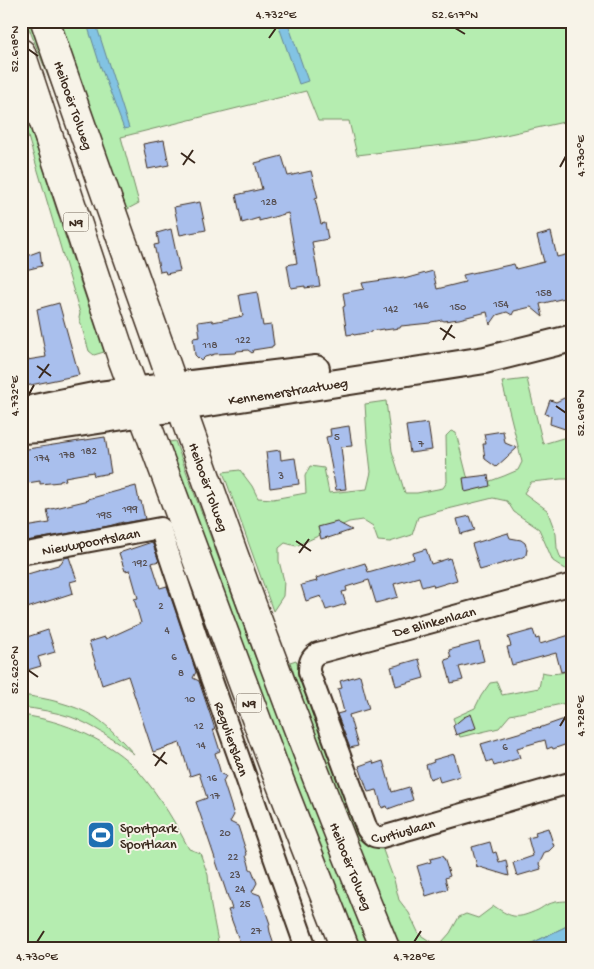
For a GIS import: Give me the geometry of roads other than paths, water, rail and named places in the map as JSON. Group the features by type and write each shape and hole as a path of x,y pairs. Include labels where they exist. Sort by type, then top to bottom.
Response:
{"highway":[{"name":"Heilooër Tolweg","path":"45,21 252,604 320,786 385,948"},
{"name":"N9","path":"21,52 109,322 262,737 345,948"}],"main road":[{"name":"Kennemerstraatweg","path":"21,430 40,429 138,402 485,360 563,340"},
{"name":"Kennemerstraatweg","path":"21,414 35,408 99,395 138,402"}],"street":[{"name":"Nieuwpoortslaan","path":"21,554 160,528"},
{"name":"Regulierslaan","path":"160,528 306,948"},
{"name":"De Blinkenlaan","path":"309,672 310,660 318,653 573,584"},
{"name":"Curtiuslaan","path":"309,672 367,829 372,836 382,836 573,782"}],"water":[{"path":"86,21 95,21 129,128 124,129"},
{"path":"277,21 287,21 308,81 299,84"},
{"path":"573,923 573,939 556,948 522,948"}],"place":[{"name":"Sportpark Sportlaan","path":"101,835"}]}
